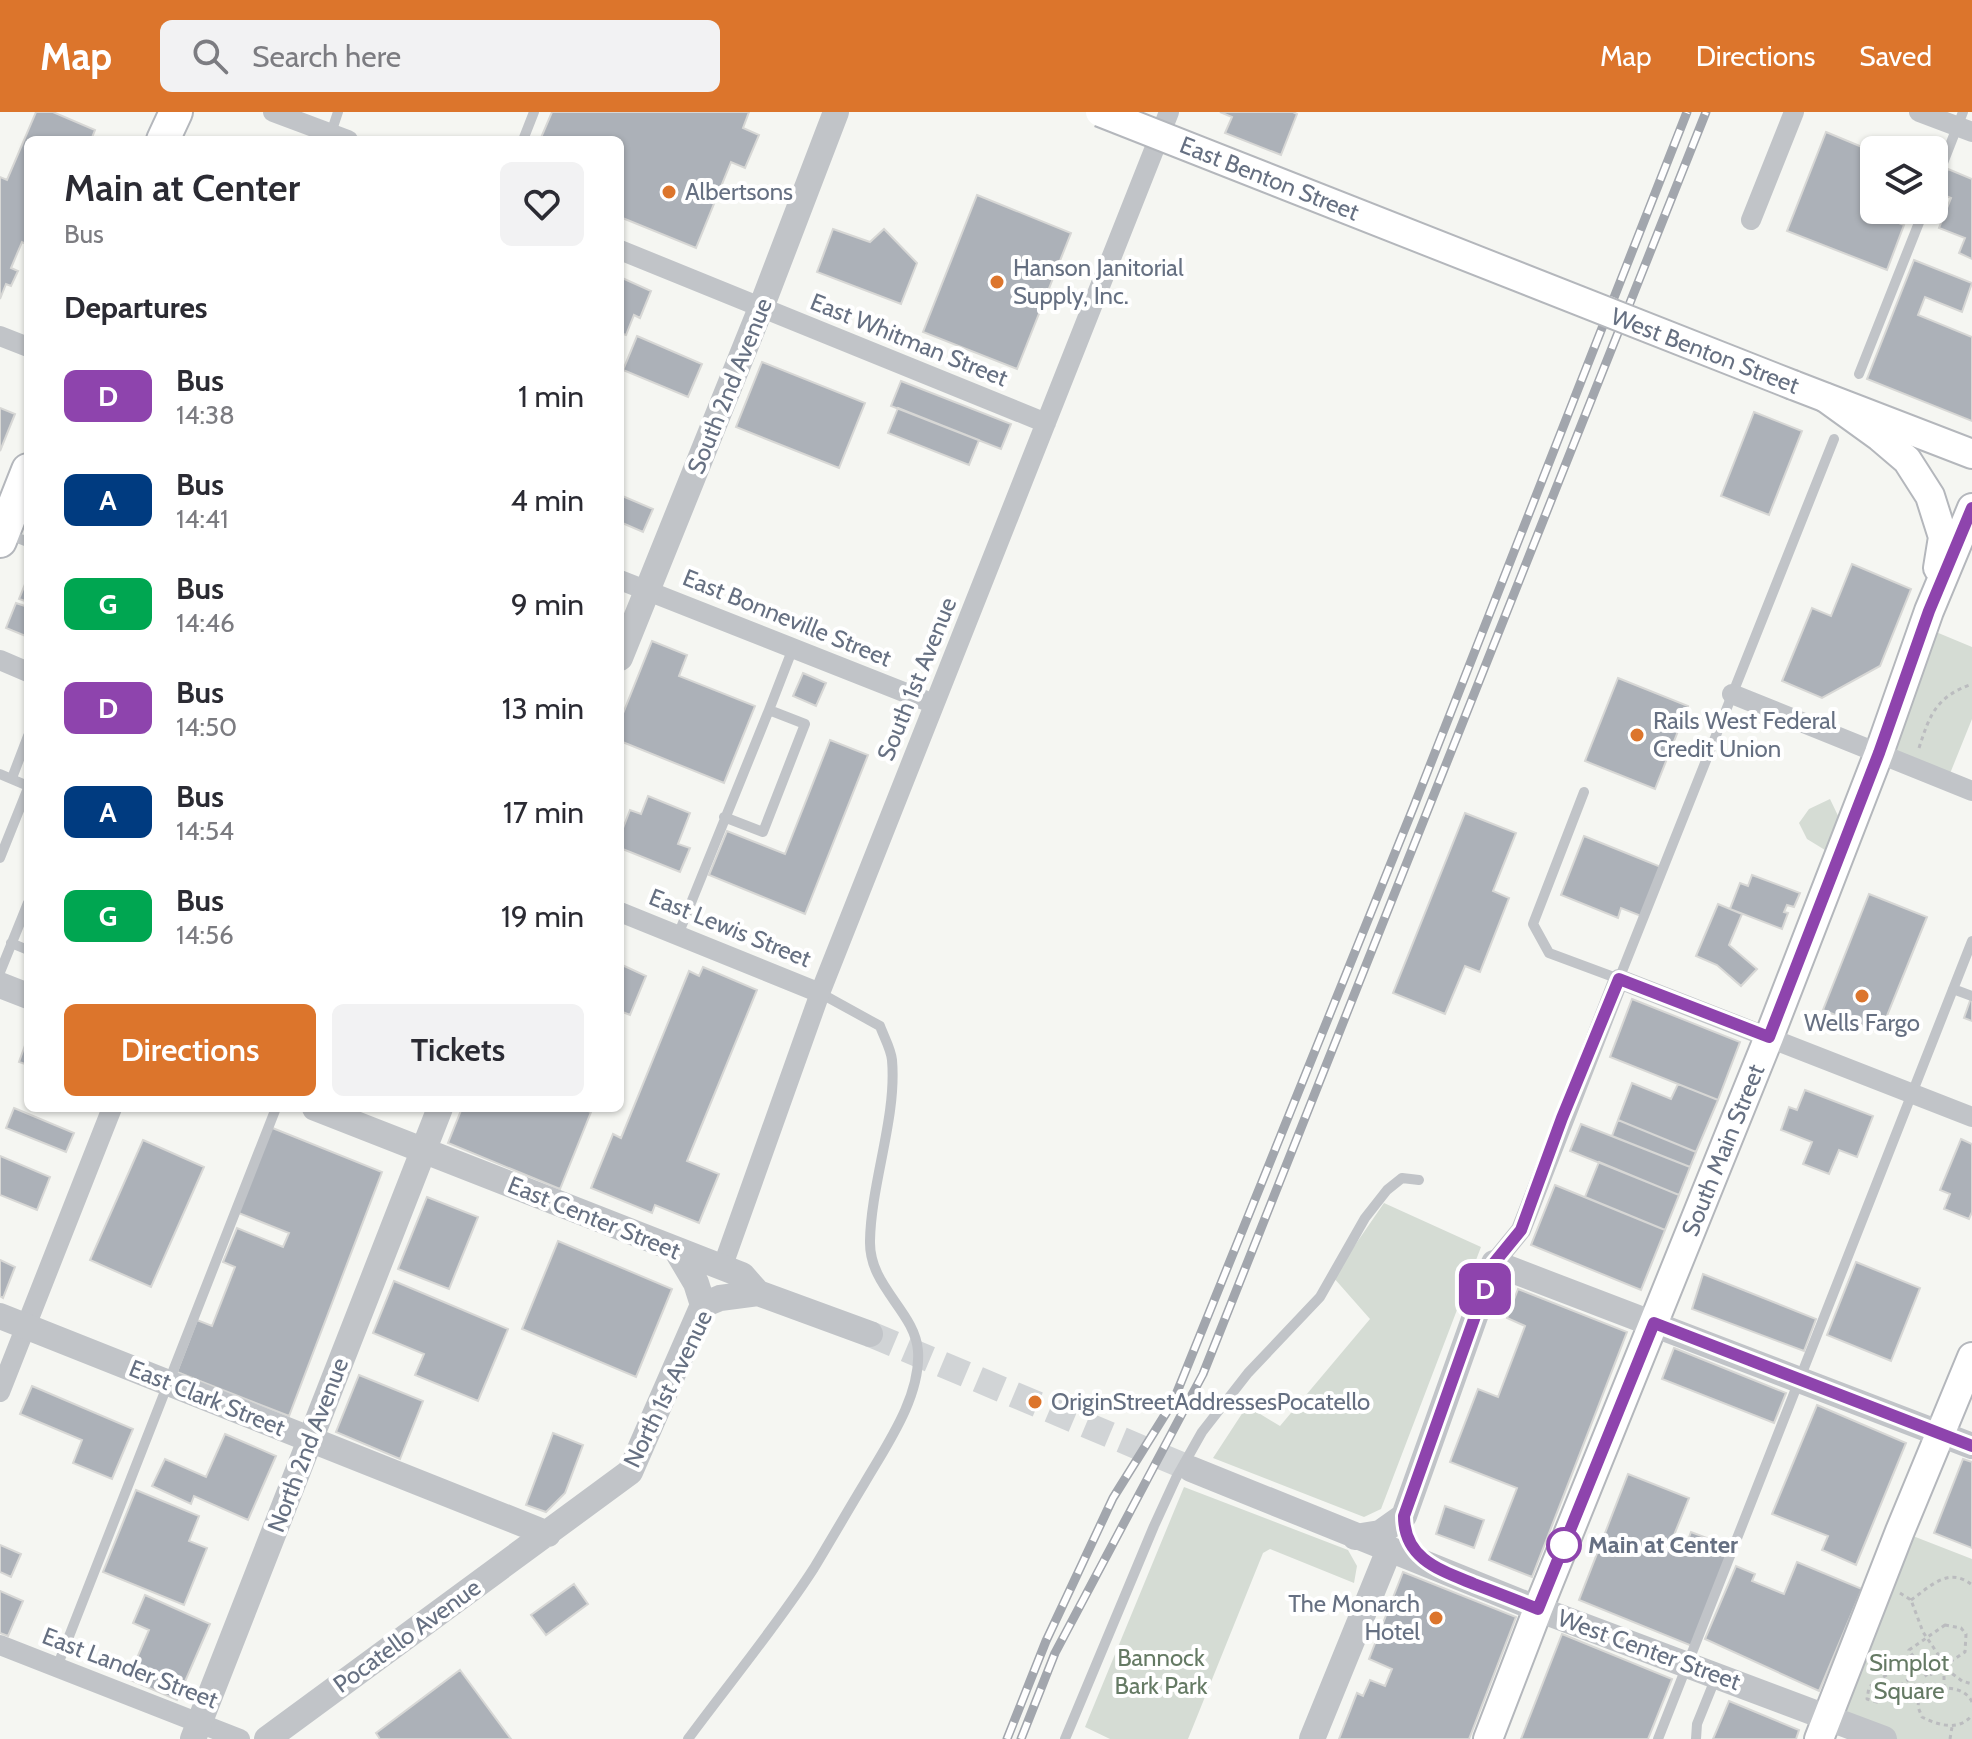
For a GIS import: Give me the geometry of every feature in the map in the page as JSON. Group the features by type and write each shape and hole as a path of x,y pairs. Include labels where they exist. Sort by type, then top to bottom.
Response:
{"main road":[{"path":"165,136 176,112"},
{"name":"East Benton Street","path":"1100,112 1439,245"},
{"name":"West Benton Street","path":"1439,245 1972,454"},
{"path":"1826,398 1907,460 1930,496 1943,537 1929,611"},
{"path":"10,539 24,490"},
{"name":"South Main Street","path":"1488,1739 1769,1037 1879,753 1929,611 1972,508"},
{"path":"1823,1728 1972,1357"}],"street":[{"path":"273,112 331,136"},
{"name":"South 2nd Avenue","path":"624,648 836,112"},
{"name":"South 1st Avenue","path":"722,1268 820,993 1169,112"},
{"path":"1751,220 1794,112"},
{"path":"1919,112 1964,124"},
{"name":"East Whitman Street","path":"624,252 1046,423"},
{"path":"0,336 24,345"},
{"name":"East Bonneville Street","path":"624,582 934,704"},
{"path":"0,660 24,670"},
{"path":"1732,694 1972,791"},
{"name":"East Lewis Street","path":"624,914 820,993"},
{"path":"1431,1567 1409,1542 1404,1516 1494,1263 1521,1230 1562,1118 1619,979 1972,1117"},
{"path":"0,985 24,994"},
{"path":"0,1392 110,1112"},
{"name":"East Center Street","path":"325,1112 742,1275 758,1293 870,1334"},
{"path":"423,1151 438,1112"},
{"name":"North 2nd Avenue","path":"196,1731 423,1151"},
{"path":"677,1251 696,1283 703,1305"},
{"path":"1494,1263 1972,1446"},
{"name":"North 1st Avenue","path":"548,1534 630,1472 703,1305 720,1298 758,1293"},
{"name":"East Clark Street","path":"0,1316 548,1534"},
{"name":"West Center Street","path":"1191,1469 1431,1567 1717,1676 1823,1728 1884,1739"},
{"path":"1355,1537 1380,1533 1404,1516"},
{"name":"Pocatello Avenue","path":"267,1739 548,1534"},
{"path":"1312,1739 1389,1550"},
{"name":"East Lander Street","path":"0,1645 57,1667 196,1731 240,1739"}],"lane":[{"path":"336,136 338,112"},
{"path":"525,136 534,112"},
{"path":"1948,157 1964,124"},
{"path":"1859,374 1918,224"},
{"path":"1584,792 1533,924 1549,953 1619,979 1834,439"},
{"path":"678,935 793,648"},
{"path":"724,817 763,832 805,724 769,710"},
{"path":"12,778 24,746"},
{"path":"0,774 24,785"},
{"path":"0,858 24,797"},
{"path":"0,972 3,956 24,912"},
{"path":"1658,1739 1972,941"},
{"path":"11,943 24,948"},
{"path":"1953,989 1972,996"},
{"path":"688,1739 813,1570 885,1448 908,1402 917,1371 918,1350 914,1334 881,1281 870,1244 891,1097 892,1058 880,1026 820,993"},
{"path":"57,1667 274,1112"},
{"path":"1065,1739 1176,1478 1202,1432 1248,1373 1320,1297 1365,1218 1387,1190 1402,1178 1419,1180"},
{"path":"1696,1739 1697,1724 1717,1676"}],"path":[{"path":"1913,768 1930,714 1941,701 1972,684"},
{"path":"1911,1600 1941,1578 1951,1575 1963,1578 1972,1585"},
{"path":"1879,1585 1911,1600 1927,1637 1950,1672 1972,1684"},
{"path":"1945,1625 1961,1628 1966,1634 1965,1652 1927,1677 1909,1650 1945,1625"},
{"path":"1966,1634 1972,1629"},
{"path":"1913,1657 1869,1687 1867,1699 1877,1702 1922,1670"},
{"path":"1944,1688 1944,1673 1950,1672"},
{"path":"1972,1702 1970,1696 1959,1690 1928,1689 1919,1697 1918,1707 1922,1717 1936,1724 1964,1724 1972,1715"},
{"path":"1950,1739 1952,1726"}],"green space":[{"path":"1924,627 1972,647 1972,719 1947,781 1879,753"},
{"path":"1830,799 1841,822 1825,850 1807,839 1799,823 1809,809"},
{"path":"1384,1203 1481,1247 1381,1509 1364,1517 1213,1458 1247,1406 1280,1426 1370,1319 1333,1277"},
{"name":"Bannock Bark Park","path":"1184,1487 1348,1550 1357,1566 1354,1583 1270,1549 1263,1553 1188,1739 1110,1739 1085,1727"},
{"name":"Simplot Square","path":"1900,1531 1972,1559 1972,1739 1884,1739 1827,1717"}],"building":[{"path":"36,112 53,112 95,130 93,136 26,136"},
{"name":"Albertsons","path":"552,112 749,112 743,128 759,135 745,168 731,162 696,248 624,219 624,136 542,136"},
{"path":"1220,112 1297,114 1281,155 1225,133 1232,117"},
{"path":"1826,132 1860,146 1860,224 1904,225 1887,270 1787,231"},
{"path":"24,140 24,243 11,268 18,271 11,286 6,284 0,299 0,177 7,180"},
{"path":"1948,169 1972,179 1972,259 1959,253 1965,238 1939,228 1941,224 1948,224 1951,198 1948,197"},
{"name":"Hanson Janitorial Supply, Inc.","path":"977,195 1071,233 1017,369 923,332"},
{"path":"833,229 870,242 884,229 917,263 901,304 817,272"},
{"path":"1914,260 1972,283 1962,312 1925,297 1918,315 1972,337 1972,421 1867,379"},
{"path":"624,279 651,291 640,318 634,315 626,335"},
{"path":"637,336 702,364 688,397 624,370"},
{"path":"762,362 865,403 839,468 736,427"},
{"path":"901,381 1011,424 1001,449 891,406"},
{"path":"0,408 15,414 0,451"},
{"path":"898,408 979,440 969,465 888,433"},
{"path":"1754,412 1802,431 1769,515 1721,496"},
{"path":"624,497 653,509 643,532 624,524"},
{"path":"1852,564 1911,589 1880,666 1822,698 1782,681 1812,608 1831,616"},
{"path":"16,603 24,606 24,635 6,628"},
{"path":"652,641 687,655 679,676 755,706 724,783 624,743 624,711"},
{"path":"803,673 826,683 816,706 793,696"},
{"path":"1618,678 1688,706 1655,789 1585,761"},
{"path":"830,740 868,755 805,914 709,875 727,831 785,854"},
{"path":"648,796 690,813 678,844 690,848 680,872 624,850 624,826 630,810 641,814"},
{"path":"1465,813 1516,833 1493,891 1509,898 1480,972 1465,966 1445,1014 1393,993"},
{"path":"1584,836 1661,867 1641,916 1621,908 1618,918 1561,895"},
{"path":"1752,875 1800,893 1794,907 1787,905 1784,912 1788,913 1782,929 1730,909 1740,883 1748,886"},
{"path":"1869,894 1927,917 1880,1033 1823,1010"},
{"path":"1718,904 1742,914 1729,945 1757,969 1741,986 1717,965 1696,956"},
{"path":"624,966 646,976 630,1015 624,1013"},
{"path":"703,967 757,990 687,1161 719,1174 699,1223 655,1205 652,1213 591,1188 613,1134 621,1138 689,971 699,976"},
{"path":"1972,995 1972,1021 1964,1018"},
{"path":"1632,999 1740,1042 1718,1100 1610,1057"},
{"path":"1632,1083 1671,1099 1678,1084 1718,1100 1696,1152 1618,1120"},
{"path":"1805,1090 1873,1116 1857,1157 1839,1150 1829,1174 1803,1164 1812,1142 1781,1130 1789,1107 1797,1110"},
{"path":"14,1108 74,1133 66,1152 6,1128"},
{"path":"460,1112 591,1112 560,1189 448,1143"},
{"path":"1618,1120 1696,1152 1690,1167 1612,1136"},
{"path":"1581,1124 1690,1167 1679,1195 1570,1151"},
{"path":"270,1127 382,1172 289,1416 177,1372 197,1320 212,1326 235,1267 223,1262 237,1228 283,1247 289,1233 236,1212"},
{"path":"1961,1139 1972,1144 1972,1212 1969,1219 1944,1209 1950,1194 1940,1190"},
{"path":"143,1140 204,1167 151,1287 90,1260"},
{"path":"0,1156 50,1177 37,1210 0,1195"},
{"path":"1599,1162 1679,1195 1665,1230 1585,1197"},
{"path":"1555,1185 1665,1230 1641,1290 1531,1245"},
{"path":"427,1197 478,1217 449,1289 398,1269"},
{"path":"558,1241 672,1289 636,1377 522,1329"},
{"path":"0,1260 15,1267 3,1298 0,1296"},
{"path":"1856,1262 1920,1288 1891,1361 1827,1335"},
{"path":"1703,1274 1816,1319 1804,1351 1692,1309"},
{"path":"394,1281 508,1329 478,1401 415,1375 424,1354 373,1333"},
{"path":"1518,1289 1627,1332 1532,1577 1489,1560 1517,1488 1450,1462 1478,1389 1498,1397 1525,1326 1507,1318"},
{"path":"1674,1348 1786,1393 1774,1423 1662,1379"},
{"path":"359,1375 423,1401 400,1459 336,1432"},
{"path":"32,1386 133,1429 112,1479 73,1463 82,1440 20,1414"},
{"path":"1817,1405 1906,1443 1856,1565 1822,1550 1828,1536 1772,1514"},
{"path":"553,1433 583,1445 565,1493 546,1512 526,1505"},
{"path":"225,1434 276,1456 248,1520 194,1496 191,1504 152,1486 165,1459 206,1477"},
{"path":"1963,1459 1972,1462 1972,1548 1934,1533"},
{"path":"1628,1474 1689,1498 1674,1535 1688,1540 1691,1532 1731,1547 1692,1646 1579,1600"},
{"path":"136,1490 199,1516 189,1541 207,1548 184,1605 103,1572"},
{"path":"1445,1506 1484,1520 1474,1548 1436,1534"},
{"path":"0,1545 21,1554 11,1577 0,1572"},
{"path":"1797,1562 1862,1589 1819,1691 1705,1639 1736,1566 1755,1574 1752,1581 1784,1594"},
{"path":"1403,1572 1516,1617 1469,1739 1339,1739 1357,1693 1363,1696 1370,1680 1385,1686 1392,1669 1369,1659"},
{"path":"574,1584 588,1604 546,1635 531,1615"},
{"path":"0,1591 23,1601 8,1636 0,1633"},
{"path":"145,1595 210,1624 177,1700 128,1679 149,1630 133,1623"},
{"path":"1562,1634 1672,1679 1648,1739 1521,1739"},
{"path":"460,1670 511,1739 380,1739 376,1733"},
{"path":"1729,1701 1799,1730 1796,1739 1713,1739"}],"tunnel":[{"path":"870,1334 1191,1469"}],"railway":[{"path":"1007,1739 1046,1641 1113,1498 1173,1402 1414,806 1687,112"},
{"path":"1021,1739 1055,1653 1203,1374 1706,112"}],"bus line":[{"name":"D","path":"1972,508 1929,611 1879,753 1769,1037 1619,979 1562,1118 1521,1230 1494,1263 1404,1516 1405,1532 1413,1550 1431,1567 1538,1609 1654,1323 1972,1446"}],"place":[{"name":"Albertsons","path":"669,192"},
{"name":"Hanson Janitorial Supply, Inc.","path":"997,282"},
{"name":"Rails West Federal Credit Union","path":"1637,735"},
{"name":"Wells Fargo","path":"1862,996"},
{"name":"OriginStreetAddressesPocatello","path":"1035,1402"},
{"name":"Main at Center","path":"1564,1545"},
{"name":"The Monarch Hotel","path":"1436,1618"}]}
